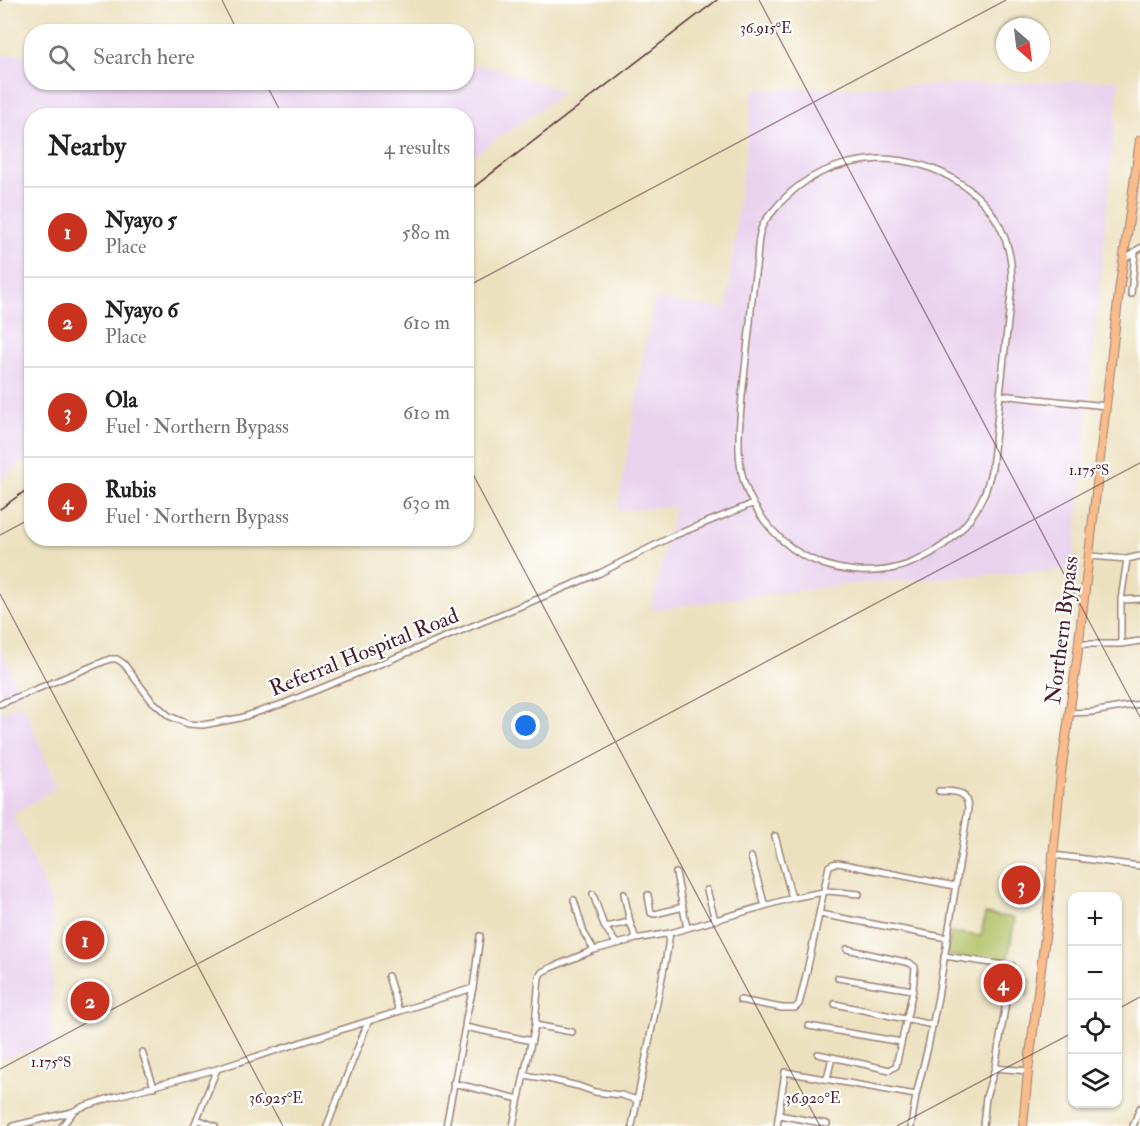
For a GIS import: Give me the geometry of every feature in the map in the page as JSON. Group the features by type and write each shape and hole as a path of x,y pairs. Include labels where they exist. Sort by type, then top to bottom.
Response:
{"main road":[{"name":"Northern Bypass","path":"1023,1126 1062,765 1090,556 1123,260 1140,140"}],"street":[{"path":"894,159 921,164 956,179 982,202 1001,230 1009,249 1012,269 992,468 980,504 959,532 940,547 918,560 877,572 845,570 806,557 787,545 764,522 752,504 743,478 738,448 751,307 759,239 764,221 799,185 834,167 865,160 894,159"},
{"path":"1123,260 1138,250"},
{"path":"1131,294 1138,250"},
{"path":"1000,395 1106,406"},
{"name":"Referral Hospital Road","path":"0,704 110,659 117,659 124,664 151,700 169,716 188,724 203,725 240,718 285,703 600,573 673,536 752,504"},
{"path":"1090,556 1127,559 1140,556"},
{"path":"1121,644 1121,600 1127,559"},
{"path":"1121,600 1140,599"},
{"path":"1079,644 1121,644 1140,641"},
{"path":"1069,713 1140,705"},
{"path":"911,1126 933,1024 968,809 966,796 961,793 939,791"},
{"path":"775,836 792,898"},
{"path":"1053,855 1140,866"},
{"path":"751,857 765,906"},
{"path":"740,1000 782,1008 797,1007 805,981 830,866 833,864 955,886"},
{"path":"676,873 687,928"},
{"path":"706,890 715,920"},
{"path":"513,1126 532,1041 539,976 542,972 594,950 670,933 792,898 824,891 859,894"},
{"path":"594,894 604,926 616,944"},
{"path":"624,894 636,939"},
{"path":"648,895 651,912 655,914 683,907"},
{"path":"574,900 584,933 594,950"},
{"path":"820,914 947,938"},
{"path":"604,926 630,922"},
{"path":"632,1126 670,933"},
{"path":"446,1126 473,988 480,936"},
{"path":"818,1054 890,1070 896,1066 916,969 914,965 847,949"},
{"path":"944,956 1012,966 996,1068 986,1097 983,1126"},
{"path":"388,976 399,1011"},
{"path":"838,978 913,990"},
{"path":"13,1126 74,1111 110,1098 217,1069 473,988"},
{"path":"835,1004 933,1024"},
{"path":"327,1126 368,1022"},
{"path":"535,1025 572,1032"},
{"path":"809,1026 901,1042"},
{"path":"465,1027 532,1041"},
{"path":"142,1052 154,1087"},
{"path":"827,1079 832,1057"},
{"path":"996,1068 1028,1071"},
{"path":"194,1126 217,1069"},
{"path":"777,1126 785,1072 916,1095"},
{"path":"524,1075 637,1100"},
{"path":"453,1083 519,1099"},
{"path":"1133,1126 1140,1108"},
{"path":"62,1126 74,1111"},
{"path":"779,1115 827,1124"},
{"path":"197,1119 215,1126"}],"shaded area":[{"path":"24,55 24,90 474,90 474,65 490,66 564,92 474,155 474,108 24,108 24,461 0,480 0,56"},
{"path":"1119,80 1073,569 851,584 651,610 675,506 617,511 654,299 727,309 753,90"},
{"path":"0,646 20,695 0,702"},
{"path":"23,703 57,787 13,815 52,903 52,1044 0,1059 0,713"}],"green space":[{"path":"985,914 1015,918 1007,964 947,955 951,932 981,936"},
{"path":"1031,980 1028,996 1013,991 1014,982"}],"railway":[{"path":"474,187 717,0"},
{"path":"0,509 24,492"}],"place":[{"name":"Ola","path":"1021,885"},
{"name":"Nyayo 5","path":"85,940"},
{"name":"Rubis","path":"1003,983"},
{"name":"Nyayo 6","path":"90,1001"}]}
